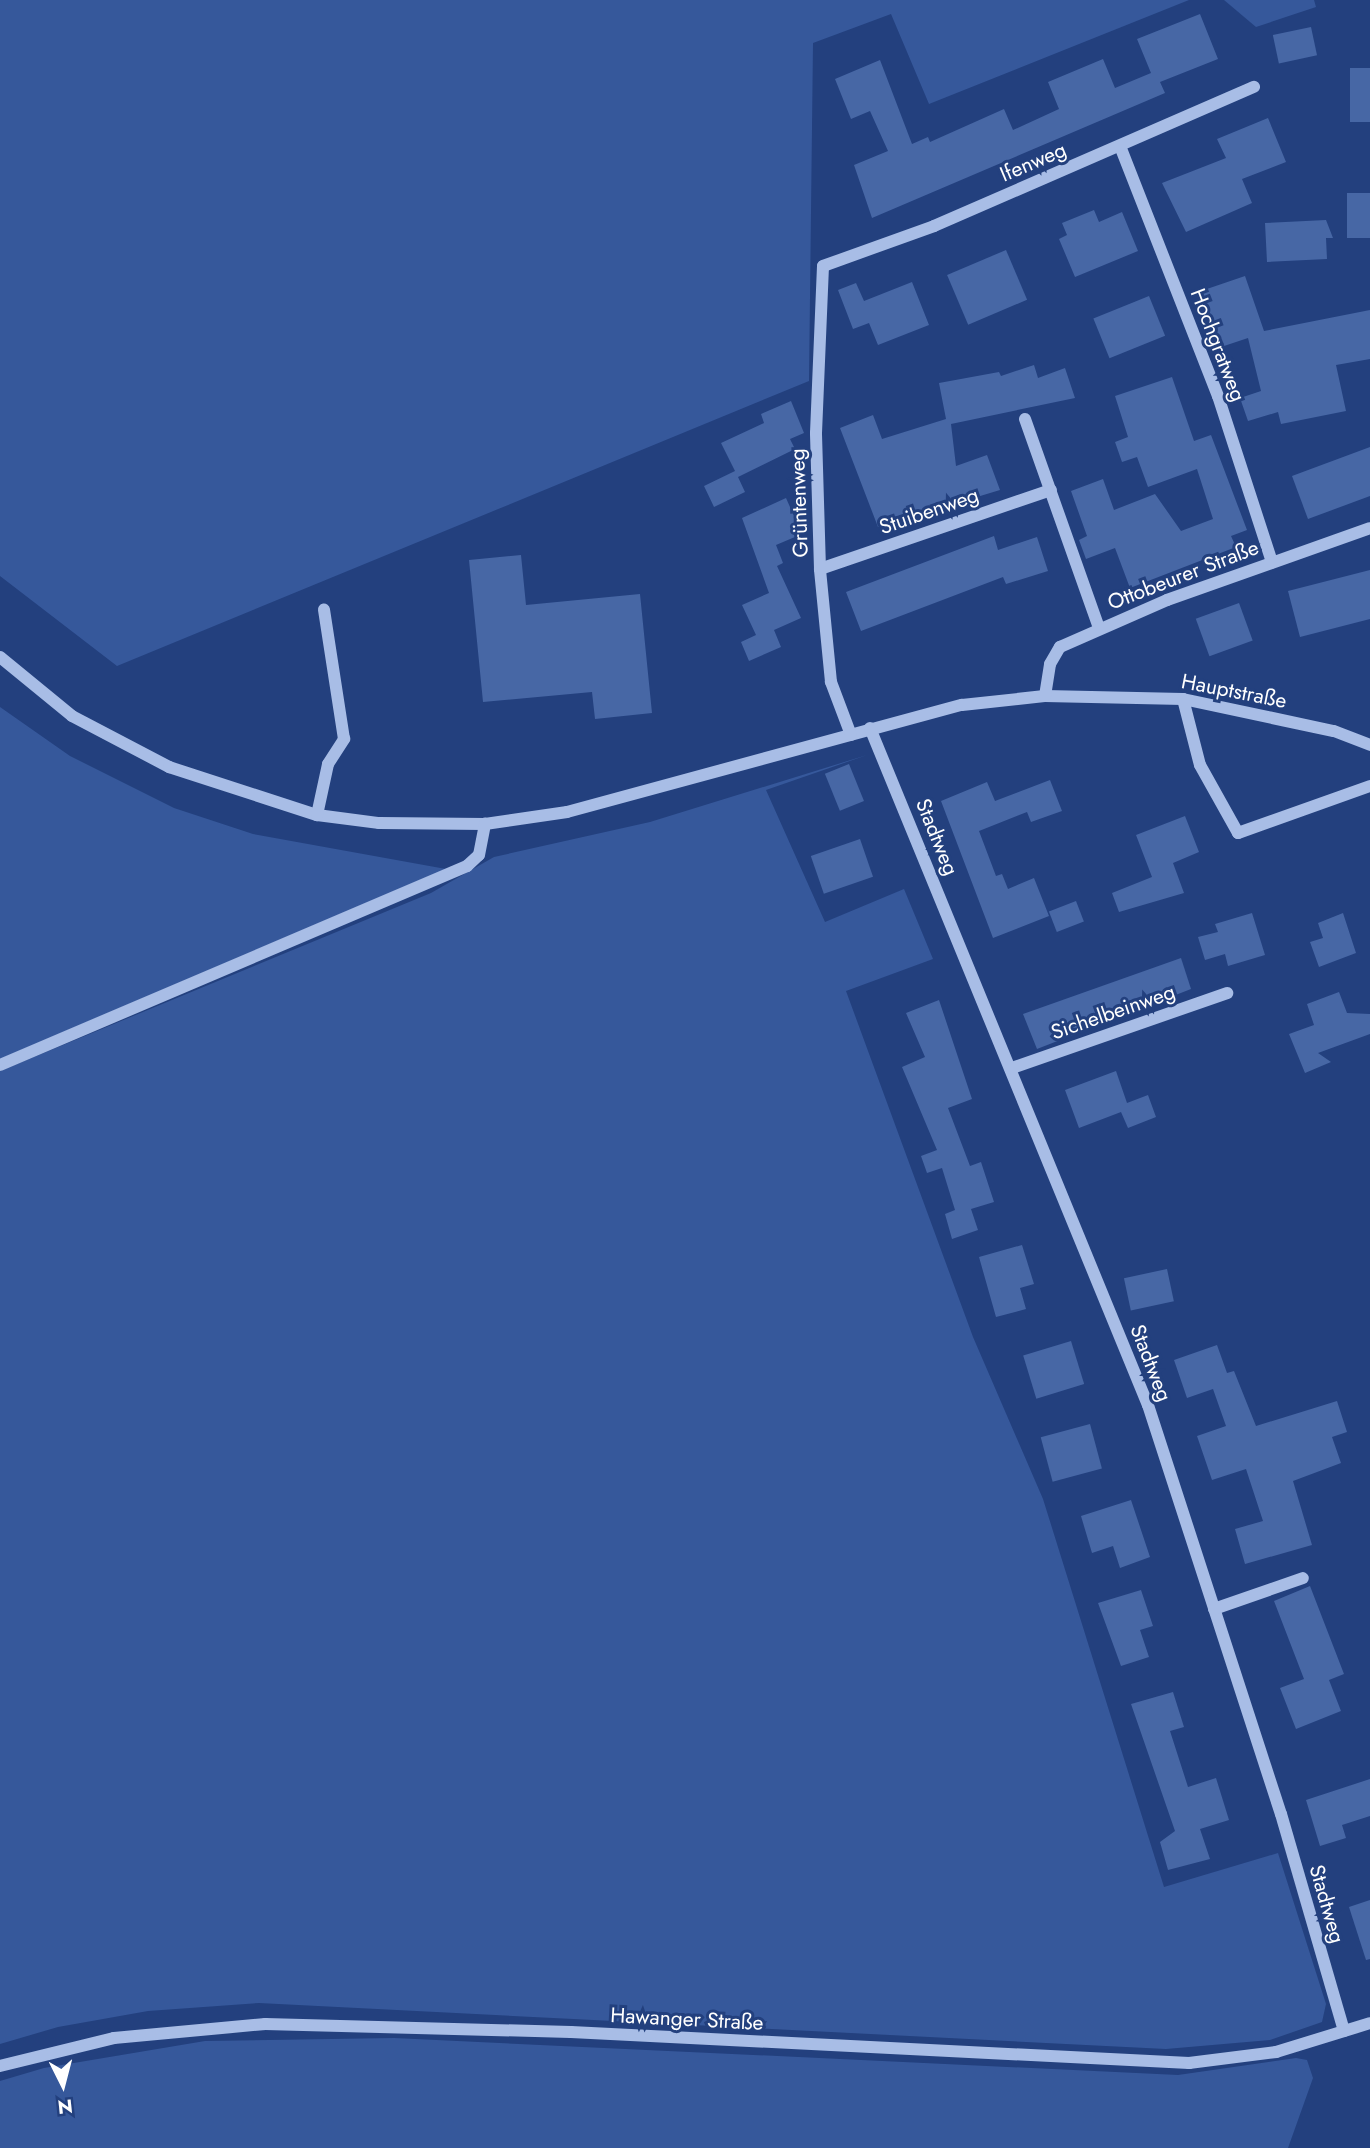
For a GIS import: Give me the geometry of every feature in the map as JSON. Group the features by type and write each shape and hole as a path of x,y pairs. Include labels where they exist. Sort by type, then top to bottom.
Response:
{"street":[{"name":"Ifenweg","path":"823,266 1120,146 1254,87"},
{"name":"Hochgratweg","path":"1120,146 1218,396 1272,562"},
{"name":"Grüntenweg","path":"823,266 816,433 820,569 831,682 851,734"},
{"path":"1026,419 1099,628"},
{"name":"Stuibenweg","path":"820,569 1051,490"},
{"name":"Ottobeurer Straße","path":"1045,696 1050,664 1060,647 1099,628 1370,528"},
{"path":"317,815 328,764 344,739 324,610"},
{"name":"Hauptstraße","path":"0,657 72,716 169,767 317,815 431,826 485,824 630,797 870,728 962,705 1045,696 1183,699 1334,731 1370,744"},
{"path":"1183,699 1200,765 1238,833 1370,786"},
{"name":"Stadtweg","path":"870,728 1012,1068 1148,1405 1344,2031"},
{"path":"0,1065 467,866 479,855 485,824"},
{"name":"Sichelbeinweg","path":"1012,1068 1227,993"},
{"path":"1214,1609 1303,1578"},
{"name":"Hawanger Straße","path":"0,2066 114,2038 265,2024 571,2032 1189,2063 1276,2052 1370,2023"}],"shaded area":[{"path":"0,0 1189,0 929,104 891,14 813,43 809,381 117,666 0,576"},
{"path":"1224,0 1314,0 1316,7 1256,27"},
{"path":"0,707 70,756 174,808 253,834 446,869 0,1059"},
{"path":"867,755 766,790 825,922 904,889 933,959 846,991 973,1337 1043,1499 1164,1887 1278,1853 1326,2004 1322,2022 1270,2040 1166,2049 259,2003 148,2011 58,2027 0,2044 0,1071 431,893 494,857 650,822"},
{"path":"394,2038 1178,2075 1296,2058 1307,2060 1313,2078 1288,2148 0,2148 0,2081 44,2068 205,2041"}],"building":[{"path":"1200,14 1218,59 1160,82 1165,93 872,218 854,165 888,151 870,111 851,119 835,79 880,60 912,144 928,137 930,142 1004,109 1013,130 1059,109 1048,82 1103,59 1115,88 1151,73 1137,39"},
{"path":"1311,27 1317,55 1279,63 1273,35"},
{"path":"1350,68 1370,68 1370,122 1350,122"},
{"path":"1268,118 1286,162 1242,179 1252,203 1186,232 1162,183 1226,158 1217,139"},
{"path":"1347,193 1370,193 1370,238 1347,238"},
{"path":"1094,210 1099,222 1122,212 1138,251 1075,277 1059,239 1067,235 1062,223"},
{"path":"1326,220 1333,238 1326,238 1327,259 1267,262 1265,223"},
{"path":"1006,250 1027,300 968,325 947,275"},
{"path":"1245,276 1264,331 1370,310 1370,359 1336,365 1346,411 1281,424 1278,412 1248,421 1240,398 1261,391 1248,338 1221,347 1201,291"},
{"path":"912,282 929,325 878,345 869,323 853,329 838,290 856,283 864,301"},
{"path":"1149,296 1165,336 1109,358 1093,318"},
{"path":"1034,365 1038,378 1065,368 1075,398 951,424 956,466 987,455 1000,490 878,527 840,428 873,415 882,439 946,419 939,383 999,372 1001,376"},
{"path":"1172,377 1194,441 1211,435 1247,530 1231,536 1236,547 1130,588 1115,548 1086,559 1079,540 1087,536 1071,491 1103,479 1114,510 1155,494 1181,531 1213,519 1197,469 1148,487 1137,457 1122,462 1115,442 1128,437 1115,396"},
{"path":"791,401 804,433 790,439 795,449 738,477 745,492 714,507 704,486 735,471 721,443 764,423 761,414"},
{"path":"1370,447 1370,496 1308,519 1292,476"},
{"path":"786,498 802,534 776,545 783,563 777,566 801,618 774,630 781,647 749,661 741,642 756,635 742,605 769,593 742,518"},
{"path":"994,536 998,550 1037,537 1048,571 1006,584 1003,577 861,631 846,592"},
{"path":"521,555 526,605 640,594 652,713 595,719 592,692 483,702 469,560"},
{"path":"1370,570 1370,619 1300,637 1288,591"},
{"path":"1239,603 1253,641 1209,656 1196,619"},
{"path":"849,764 864,801 840,811 825,774"},
{"path":"1050,780 1062,811 1031,822 1027,812 979,831 996,876 1002,874 1008,889 1034,878 1049,916 993,938 941,801 987,782 995,801"},
{"path":"1185,816 1199,852 1173,863 1184,893 1119,912 1112,893 1152,877 1136,835"},
{"path":"860,839 873,877 824,894 811,856"},
{"path":"1076,901 1084,922 1057,932 1049,911"},
{"path":"1252,913 1265,955 1228,966 1225,954 1205,960 1198,937 1218,932 1215,924"},
{"path":"1343,913 1356,953 1319,967 1310,942 1323,938 1318,923"},
{"path":"1181,958 1191,989 1037,1049 1023,1014"},
{"path":"1339,992 1347,1013 1370,1014 1370,1034 1318,1053 1331,1062 1305,1073 1289,1034 1314,1025 1307,1004"},
{"path":"939,1000 972,1099 948,1108 970,1166 981,1162 994,1202 971,1209 978,1230 952,1239 945,1214 955,1210 942,1168 927,1173 921,1156 937,1150 902,1067 925,1057 906,1013"},
{"path":"1116,1071 1127,1103 1148,1095 1156,1117 1128,1128 1121,1112 1079,1128 1065,1090"},
{"path":"1022,1245 1034,1284 1020,1288 1026,1309 996,1317 979,1257"},
{"path":"1167,1269 1174,1301 1131,1310 1124,1278"},
{"path":"1071,1341 1084,1384 1036,1399 1023,1356"},
{"path":"1217,1345 1227,1373 1234,1371 1256,1426 1337,1401 1347,1432 1332,1437 1341,1463 1293,1481 1312,1545 1245,1564 1235,1529 1263,1521 1246,1469 1212,1480 1197,1436 1226,1426 1213,1389 1187,1398 1174,1360"},
{"path":"1090,1424 1102,1468 1053,1482 1041,1437"},
{"path":"1131,1500 1150,1557 1120,1568 1113,1546 1092,1553 1081,1516"},
{"path":"1310,1586 1344,1674 1329,1680 1341,1711 1296,1729 1280,1688 1304,1679 1274,1601"},
{"path":"1141,1590 1153,1626 1140,1630 1149,1657 1121,1666 1098,1603"},
{"path":"1173,1692 1184,1727 1170,1731 1188,1787 1216,1778 1229,1820 1200,1829 1210,1859 1168,1870 1160,1842 1175,1831 1131,1704"},
{"path":"1370,1779 1370,1816 1342,1825 1346,1838 1320,1846 1306,1800"},
{"path":"1370,1900 1370,1959 1366,1960 1349,1907"}]}
